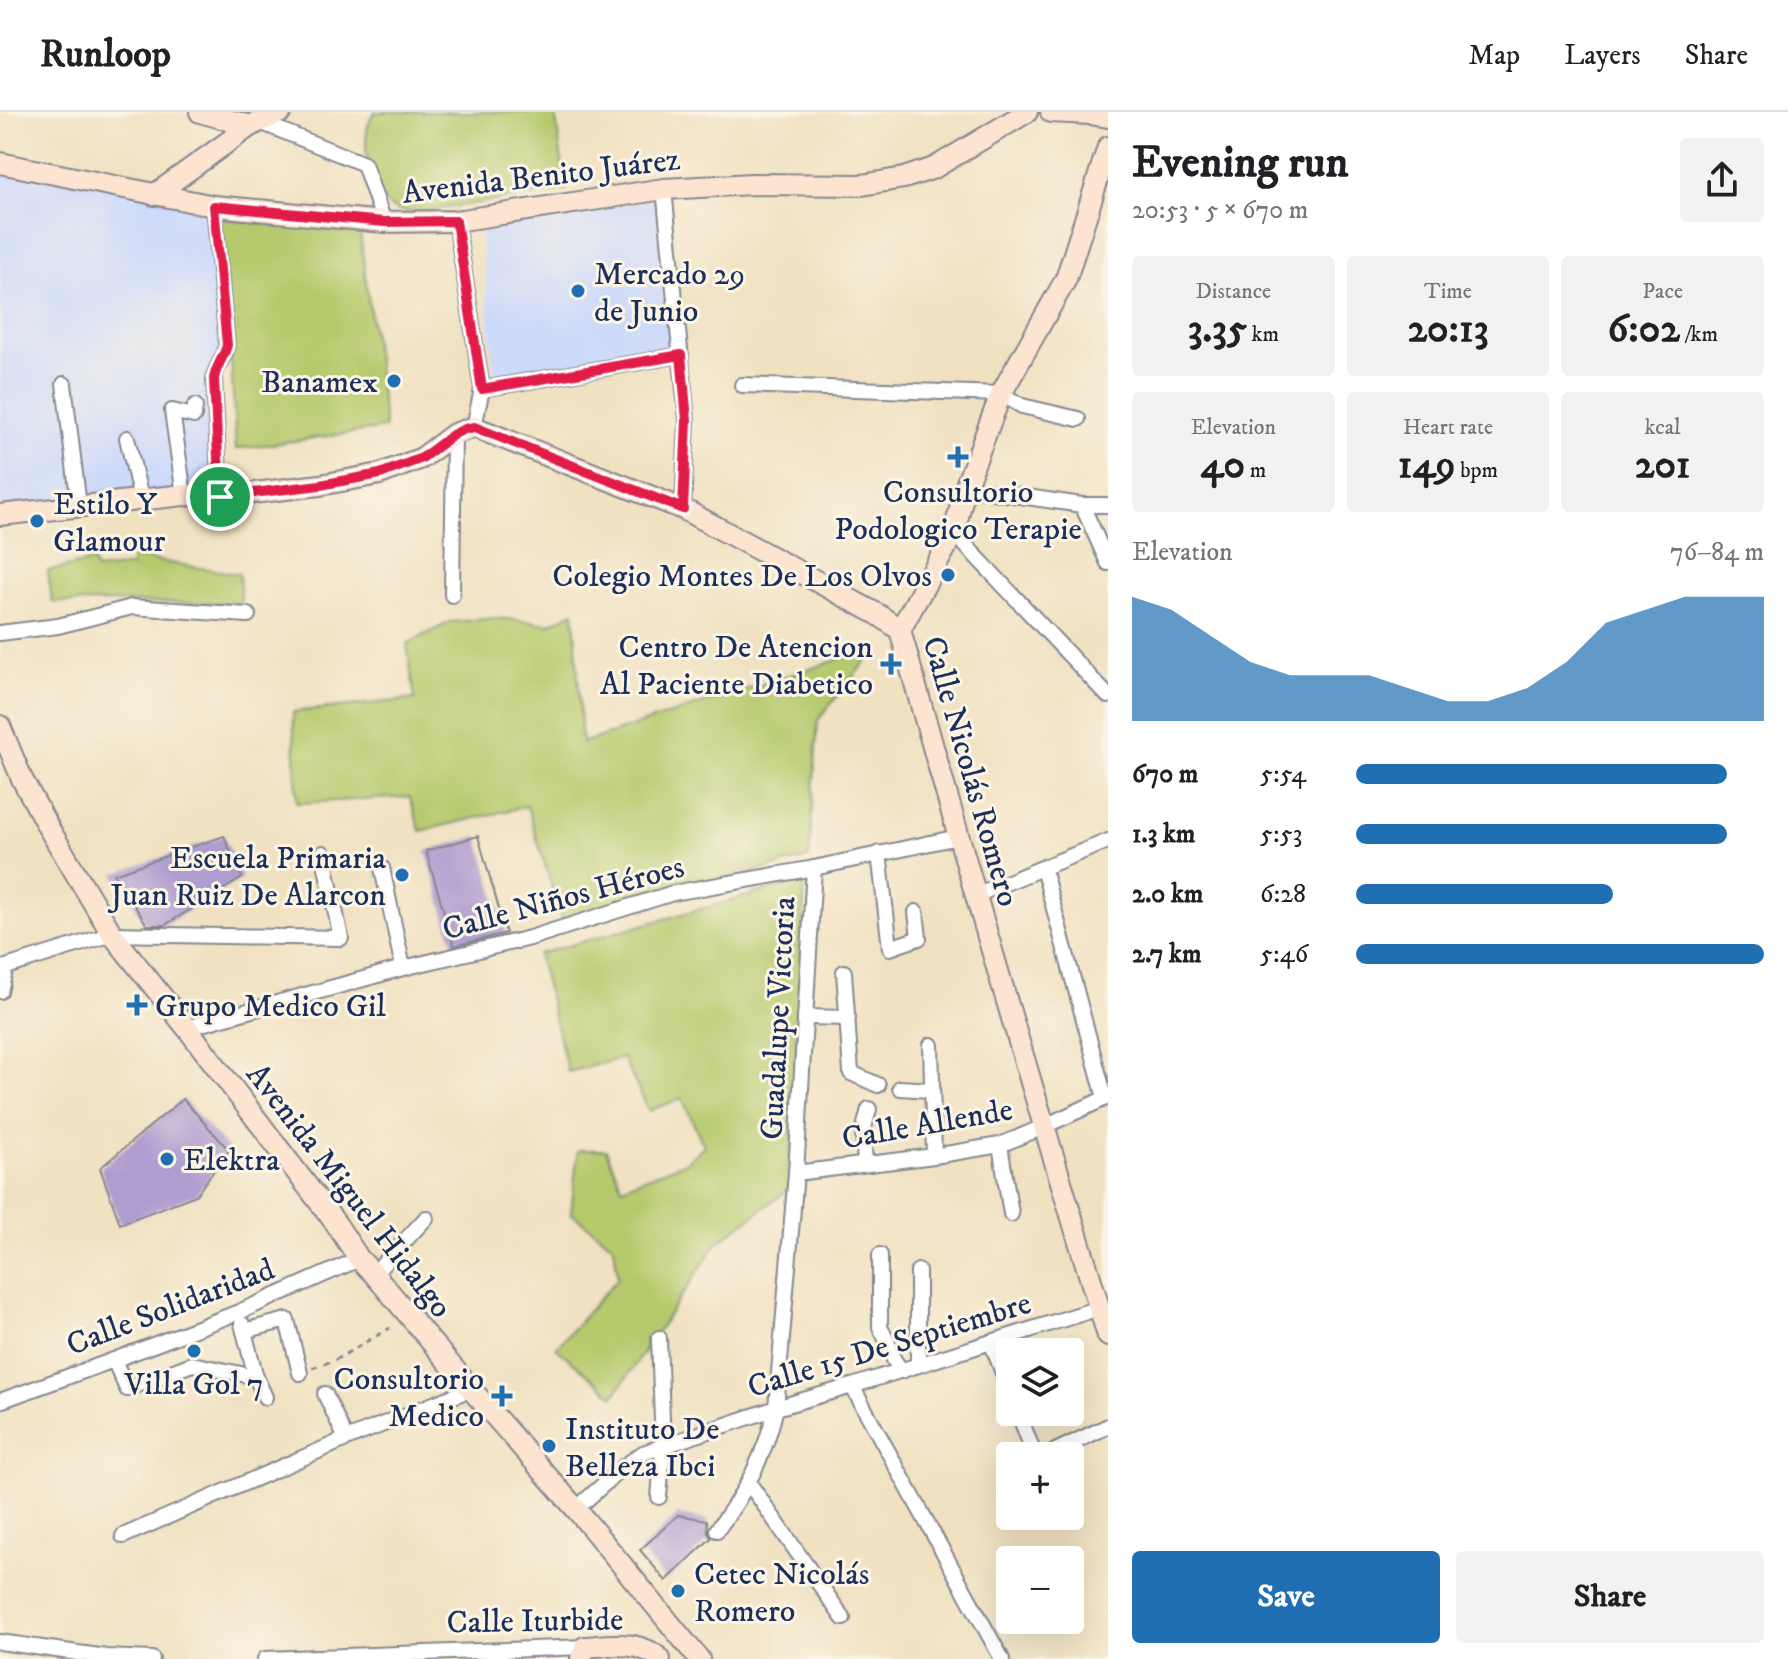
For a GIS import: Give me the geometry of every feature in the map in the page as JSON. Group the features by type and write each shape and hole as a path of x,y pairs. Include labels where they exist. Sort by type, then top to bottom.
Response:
{"main road":[{"path":"200,112 255,124"},
{"path":"154,195 255,124 281,112"},
{"name":"Avenida Benito Juárez","path":"0,163 214,206 384,222 456,221 664,189 752,184 862,185 904,178 934,168 1027,112"},
{"path":"1051,112 1108,117"},
{"path":"900,630 954,533 965,488 1001,394 1066,279 1108,147"},
{"path":"0,515 184,495 220,497 380,474 422,458 454,434 474,427"},
{"name":"Calle Nicolás Romero","path":"474,427 683,509 879,615 900,630 1043,1127 1105,1322"},
{"name":"Avenida Miguel Hidalgo","path":"0,726 22,779 112,934 187,1028 366,1266 576,1509 699,1659"},
{"name":"Calle Iturbide","path":"583,1653 608,1645 634,1646 660,1659"}],"street":[{"path":"255,124 364,164 384,222"},
{"path":"664,189 687,420 683,509"},
{"path":"214,206 227,345 216,367 214,379 220,497"},
{"path":"456,221 482,389 474,427"},
{"path":"482,389 681,355"},
{"path":"64,384 79,506"},
{"path":"742,385 1001,394 1022,406 1078,419"},
{"path":"184,495 172,411 194,416 195,406"},
{"path":"452,595 454,434"},
{"path":"127,438 141,499"},
{"path":"965,488 1082,505 1108,505"},
{"path":"1082,505 1108,563"},
{"path":"954,533 1108,696"},
{"path":"0,633 58,626 132,607 248,615"},
{"name":"Calle Niños Héroes","path":"187,1028 403,968 530,938 673,893 814,868 958,837"},
{"path":"976,895 1108,841"},
{"path":"0,991 6,967 112,934 341,938 323,853"},
{"path":"879,853 890,948 919,938 916,912"},
{"path":"382,868 403,968"},
{"name":"Guadalupe Victoria","path":"717,1530 749,1483 769,1436 776,1408 796,1173 814,868"},
{"path":"1043,868 1106,1098"},
{"path":"844,972 851,1073 878,1085"},
{"path":"805,1017 848,1018"},
{"path":"931,1045 934,1156"},
{"path":"900,1088 931,1090"},
{"name":"Calle Allende","path":"796,1173 1000,1145 1106,1098"},
{"path":"865,1164 863,1132 869,1109"},
{"path":"1000,1145 1011,1214"},
{"path":"366,1266 426,1218"},
{"path":"880,1255 880,1327 902,1371"},
{"name":"Calle Solidaridad","path":"0,1401 366,1266"},
{"path":"918,1271 918,1365"},
{"path":"239,1312 256,1377 265,1397"},
{"path":"244,1331 287,1320 300,1373"},
{"name":"Calle 15 De Septiembre","path":"576,1509 643,1453 776,1408 991,1342 1105,1322"},
{"path":"659,1338 663,1447 659,1497"},
{"path":"991,1342 996,1355"},
{"path":"114,1360 127,1389 192,1364 256,1377"},
{"path":"852,1386 1002,1659"},
{"path":"123,1536 346,1439 471,1389"},
{"path":"325,1394 346,1439"},
{"path":"1074,1442 1108,1426"},
{"path":"749,1483 843,1618"},
{"path":"0,1642 106,1657 152,1659"},
{"name":"Calle Iturbide","path":"265,1659 583,1653"}],"path":[{"path":"300,1373 335,1360 390,1328"}],"shaded area":[{"path":"0,164 208,205 226,349 216,367 220,497 0,517"},
{"name":"Mercado 29 de Junio","path":"661,199 677,353 495,382 480,229"}],"green space":[{"path":"375,112 555,112 566,190 413,213 394,209 375,187 367,160 367,133"},
{"path":"215,218 360,233 385,428 236,449 230,342"},
{"path":"132,557 239,574 241,603 52,602 48,571 93,561 96,570 131,566"},
{"path":"574,612 582,743 877,647 818,720 809,858 562,920 527,806 420,831 410,797 297,803 293,712 415,699 407,644 450,622 498,618 549,624"},
{"path":"805,880 789,1189 717,1243 614,1396 556,1348 618,1278 614,1246 571,1213 578,1150 606,1150 622,1187 686,1162 704,1146 682,1098 649,1111 623,1058 568,1072 538,954"}],"building":[{"path":"224,836 242,878 165,925 147,925 114,874"},
{"path":"478,836 506,933 454,946 426,851"},
{"name":"Elektra","path":"183,1099 229,1150 196,1195 120,1224 100,1168"},
{"path":"678,1515 707,1520 711,1538 666,1581 640,1550"}],"place":[{"name":"Mercado 29 de Junio","path":"578,291"},
{"name":"Banamex","path":"394,381"},
{"name":"Consultorio Podologico Terapie","path":"958,457"},
{"name":"Estilo Y Glamour","path":"37,521"},
{"name":"Colegio Montes De Los Olvos","path":"948,575"},
{"name":"Centro De Atencion Al Paciente Diabetico","path":"891,664"},
{"name":"Escuela Primaria Juan Ruiz De Alarcon","path":"402,875"},
{"name":"Grupo Medico Gil","path":"137,1005"},
{"name":"Elektra","path":"167,1159"},
{"name":"Villa Gol 7","path":"194,1351"},
{"name":"Consultorio Medico","path":"502,1396"},
{"name":"Instituto De Belleza Ibci","path":"549,1446"},
{"name":"Cetec Nicolás Romero","path":"678,1591"}],"route":[{"path":"214,206 384,222 456,221 482,389 681,355 687,420 683,509 474,427 454,434 409,465 380,474 220,497 214,379 216,367 227,345 214,206"}]}
